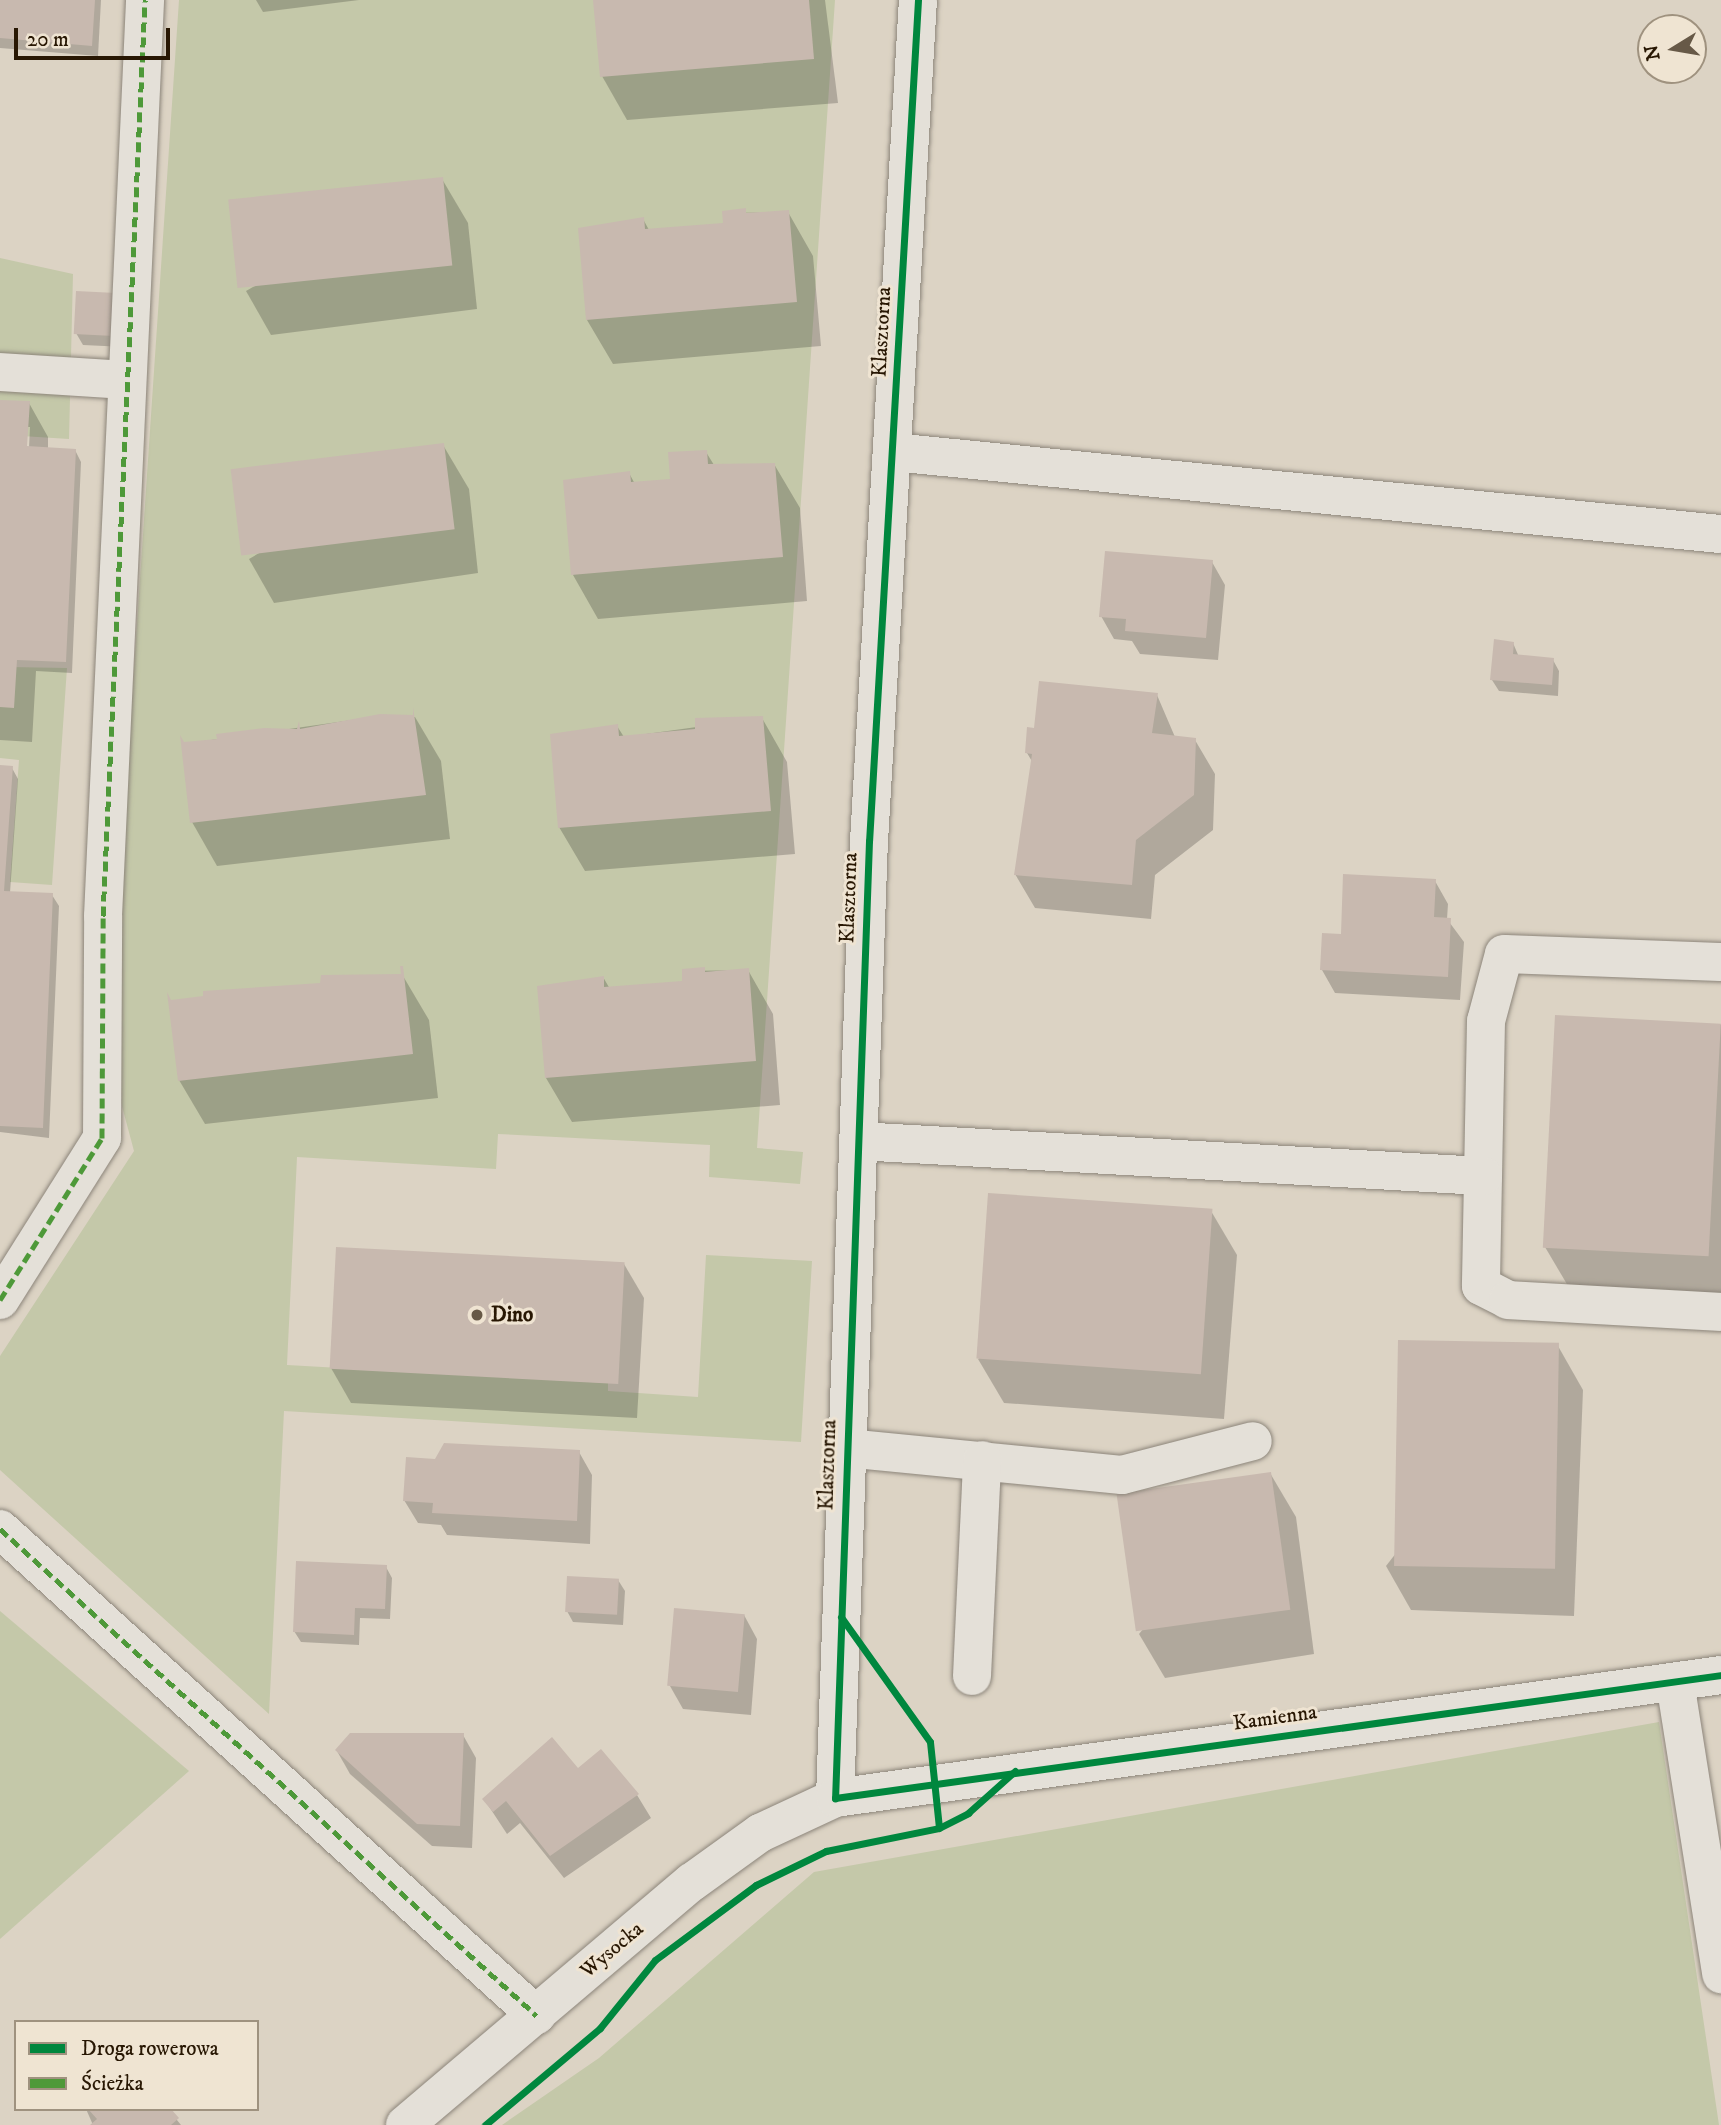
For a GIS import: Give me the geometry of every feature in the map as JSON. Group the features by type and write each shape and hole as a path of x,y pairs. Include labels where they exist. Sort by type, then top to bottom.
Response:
{"street":[{"path":"0,1300 102,1138 103,916 145,0"},
{"name":"Klasztorna","path":"835,1798 858,1141 918,0"},
{"path":"0,372 127,380"},
{"path":"893,452 1721,534"},
{"path":"1721,962 1504,954 1486,1021 1480,1286 1508,1300 1721,1312"},
{"path":"858,1141 1483,1176"},
{"path":"846,1448 1122,1475 1253,1441"},
{"path":"972,1676 982,1460"},
{"path":"0,1529 536,2015"},
{"name":"Kamienna","path":"835,1798 1721,1675"},
{"path":"1675,1682 1721,1974"},
{"name":"Wysocka","path":"405,2125 750,1840 835,1798"}],"green space":[{"path":"179,0 835,0 757,1148 803,1152 800,1184 709,1177 710,1145 498,1134 496,1169 297,1157 287,1365 608,1383 608,1391 698,1397 706,1255 812,1261 801,1442 284,1411 269,1714 0,1470 0,1356 134,1151 108,1054"},
{"path":"0,258 73,274 69,439 22,436 9,667 67,668 52,885 10,882 19,760 0,758"},
{"path":"0,1611 189,1771 0,1939"},
{"path":"1659,1722 1719,2125 502,2125 599,2058 814,1872"}],"building":[{"path":"0,0 95,0 92,46 0,38"},
{"path":"593,0 809,0 814,59 600,77"},
{"path":"443,177 452,266 237,288 228,200"},
{"path":"746,208 746,213 789,210 797,302 586,320 578,228 644,217 645,229 723,223 722,211"},
{"path":"76,291 121,293 119,336 74,334"},
{"path":"0,400 30,401 27,446 76,449 66,662 17,660 14,708 0,707"},
{"path":"444,443 455,529 241,556 231,469"},
{"path":"707,450 708,464 775,463 783,557 571,575 563,480 630,471 631,482 670,479 668,452"},
{"path":"1105,551 1213,560 1206,638 1125,631 1126,619 1099,617"},
{"path":"1494,639 1514,642 1513,654 1554,658 1552,685 1490,680"},
{"path":"1039,681 1158,693 1152,733 1196,738 1194,795 1136,840 1132,885 1014,875 1032,754 1025,753 1027,727 1034,728"},
{"path":"413,707 426,795 190,823 180,735 184,742 217,739 216,734 264,728 297,729 299,721 300,729 380,714 413,715"},
{"path":"763,716 771,811 558,828 550,734 618,724 619,736 695,729 695,718"},
{"path":"0,765 13,766 4,891 53,893 43,1128 0,1126"},
{"path":"1343,874 1436,879 1434,917 1451,918 1448,977 1320,970 1322,933 1341,934"},
{"path":"400,966 403,966 413,1054 178,1081 167,992 171,1000 203,996 203,991 320,983 321,975 401,974"},
{"path":"705,967 705,972 749,968 756,1061 545,1078 537,986 604,976 604,987 682,981 682,969"},
{"path":"1555,1015 1721,1024 1709,1256 1543,1248"},
{"path":"988,1193 1212,1209 1201,1374 976,1359"},
{"name":"Dino","path":"336,1247 625,1262 618,1384 330,1369"},
{"path":"1398,1340 1559,1343 1555,1569 1394,1566"},
{"path":"444,1443 580,1450 577,1521 432,1513 433,1503 403,1501 406,1457 435,1459"},
{"path":"1271,1472 1290,1610 1136,1631 1117,1494"},
{"path":"296,1561 387,1565 385,1609 355,1608 354,1635 293,1632"},
{"path":"567,1576 619,1579 617,1615 565,1612"},
{"path":"674,1608 745,1614 738,1692 667,1686"},
{"path":"350,1733 464,1733 460,1826 417,1824 335,1750"},
{"path":"552,1737 578,1768 601,1749 639,1794 550,1856 506,1801 493,1812 482,1799"},
{"path":"90,2111 173,2111 179,2118 171,2125 90,2125 97,2119"}],"marked path":[{"path":"0,1300 102,1138 103,916 145,0"},
{"path":"0,1529 536,2015"}],"cycle path":[{"path":"918,0 869,841 835,1798 1721,1675"},
{"path":"841,1617 930,1742 939,1828"},
{"path":"485,2125 600,2028 655,1960 756,1885 826,1851 939,1828 968,1813 1015,1771"}],"place":[{"name":"Dino","path":"477,1315"}]}
